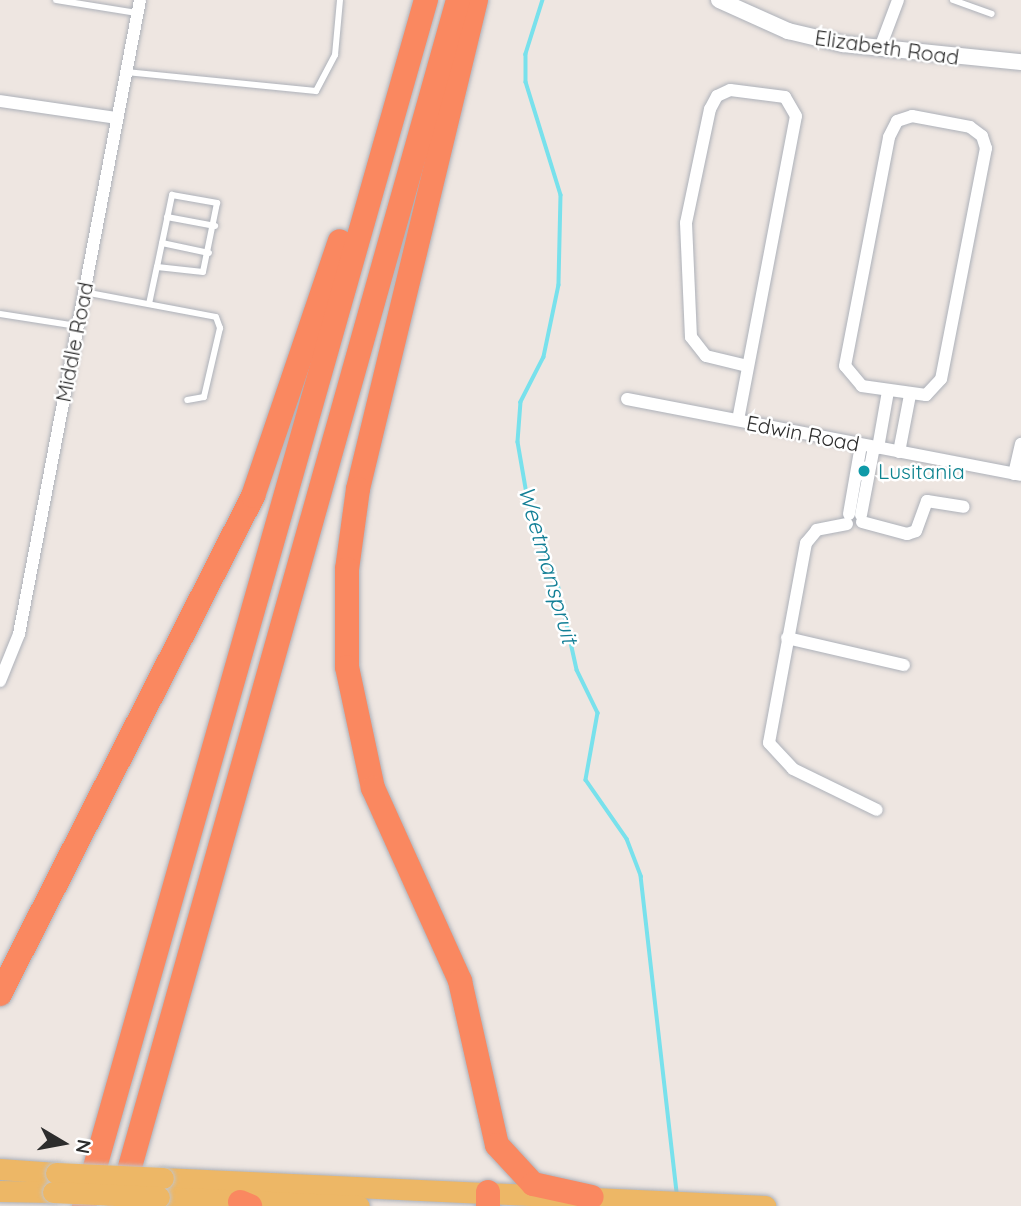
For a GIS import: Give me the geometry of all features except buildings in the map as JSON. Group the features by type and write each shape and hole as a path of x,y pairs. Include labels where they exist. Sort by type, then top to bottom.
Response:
{"highway":[{"path":"0,994 253,496 373,132 426,0"},
{"path":"84,1206 426,0"},
{"path":"119,1206 168,1017 458,0"},
{"path":"476,0 358,489 347,569 347,667 373,788 460,981 497,1145 533,1184 592,1197"},
{"path":"126,1206 159,1080 168,1017"}],"main road":[{"path":"0,1169 55,1183"},
{"path":"0,1191 55,1183 488,1199 592,1197 765,1206"},
{"path":"161,1187 245,1204 359,1206"}],"street":[{"name":"Middle Road","path":"0,681 19,634 139,0"},
{"name":"Elizabeth Road","path":"719,0 788,31 880,48 1021,62"},
{"path":"880,48 898,0"},
{"path":"738,420 796,116 785,97 730,90 717,96 710,109 686,223 691,337 706,356 747,366"},
{"path":"0,100 117,118"},
{"path":"912,116 970,127 986,148 941,379 932,392 910,395 888,391 855,383 845,366 889,136 897,121 912,116"},
{"path":"855,519 871,446 888,391"},
{"path":"899,452 910,395"},
{"name":"Edwin Road","path":"627,398 1018,475"},
{"path":"1018,475 1021,444"},
{"path":"877,810 839,795 773,751 769,726 809,537 855,519 907,534 916,531 928,502 964,507"},
{"path":"787,638 904,665"}],"lane":[{"path":"55,0 137,13"},
{"path":"126,72 316,91 335,55 340,0"},
{"path":"953,0 992,14"},
{"path":"149,304 167,217 176,194 217,203 209,253 199,275 157,267"},
{"path":"167,217 215,226"},
{"path":"162,243 209,253"},
{"path":"83,292 216,317 220,328 204,397 187,400"},
{"path":"0,314 77,326"}],"waterway":[{"name":"Weetmanspruit","path":"543,0 526,54 526,82 561,195 559,285 544,357 521,402 518,442 531,517 558,584 577,670 598,713 586,780 627,839 641,876 677,1193"}],"place":[{"name":"Lusitania","path":"864,471"}]}
